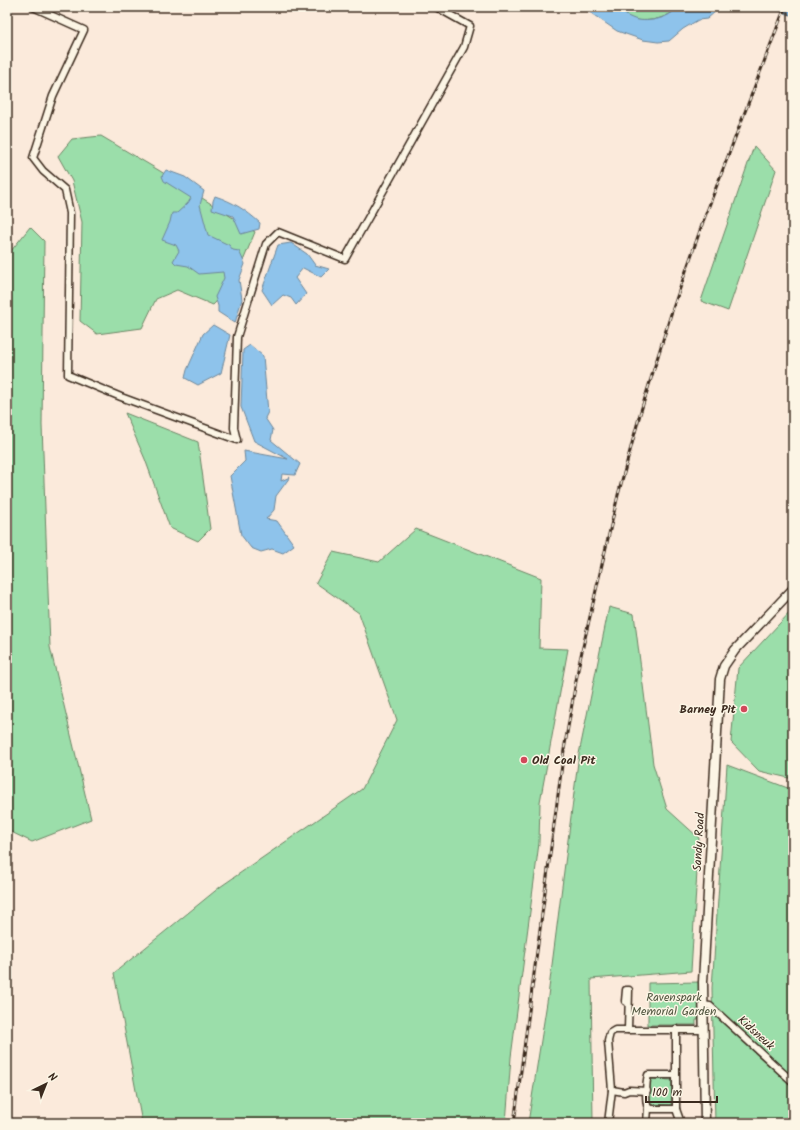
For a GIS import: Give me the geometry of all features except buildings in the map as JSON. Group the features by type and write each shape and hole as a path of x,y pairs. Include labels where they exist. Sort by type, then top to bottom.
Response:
{"main road":[{"name":"Sandy Road","path":"705,1123 704,1030 702,1005 720,679 724,666 735,650 793,589"}],"street":[{"path":"33,7 84,30 53,96 33,158 43,171 65,190 70,213 68,375 121,397 237,440 234,428 237,337 266,244 278,232 345,259 464,47 470,26 436,7"},
{"path":"628,1003 628,1030"},
{"name":"Kidsneuk","path":"702,1005 710,1006 793,1082"},
{"path":"676,1029 676,1109 681,1123"},
{"path":"608,1123 612,1090 608,1041 610,1033 615,1030 704,1030"},
{"path":"647,1123 648,1108 646,1106 648,1075 676,1075"},
{"path":"612,1090 624,1092 629,1090 647,1091"},
{"path":"648,1108 676,1109"}],"green space":[{"path":"614,7 677,7 669,14 653,20 636,20 621,13"},
{"path":"101,136 160,171 255,232 234,283 213,305 177,290 156,299 142,328 97,334 80,321 82,222 72,181 58,156 72,139"},
{"path":"754,146 776,170 728,311 701,301"},
{"path":"30,227 44,241 42,425 50,647 91,819 32,842 7,830 7,256"},
{"path":"125,413 198,442 210,529 198,541 170,528 145,459"},
{"path":"416,529 541,578 539,648 568,649 540,802 539,843 511,1057 506,1123 142,1123 114,973 220,887 362,789 397,720 359,613 316,583 333,552 379,562"},
{"path":"609,607 634,614 653,764 667,809 699,838 691,971 591,979 593,1123 528,1123 548,996 579,754"},
{"path":"793,609 793,779 759,771 731,742 738,668"},
{"path":"727,765 793,790 793,1123 715,1123 712,988"},
{"name":"Ravenspark Memorial Garden","path":"700,982 698,1020 696,1020 696,1025 648,1025 648,983"},
{"path":"650,1079 672,1080 671,1105 650,1104"}],"water":[{"path":"610,6 637,20 650,20 669,15 678,7 730,7 716,11 707,19 698,20 683,29 669,41 658,42 643,40 617,31 582,7"},
{"path":"769,7 793,7 793,16"},
{"path":"166,170 185,177 204,191 200,205 208,235 229,245 233,250 239,251 245,264 239,280 242,299 235,323 218,312 215,297 224,278 223,272 199,274 188,266 176,264 173,261 179,251 176,245 162,240 170,222 172,213 177,213 188,203 191,198 164,181 162,176"},
{"path":"215,196 228,201 250,214 260,223 259,229 241,234 233,216 212,209"},
{"path":"291,243 307,254 315,265 329,269 321,277 303,268 295,278 306,294 296,305 291,298 283,295 272,305 262,290 278,245"},
{"path":"213,325 230,335 221,373 198,385 185,378 187,370 203,334"},
{"path":"250,345 263,356 268,412 265,418 273,430 271,440 300,464 295,475 282,474 281,481 290,477 276,496 274,510 266,519 277,521 294,545 283,553 272,549 261,552 251,548 241,535 230,476 245,461 244,451 288,459 254,441 241,407 243,350"}],"railway":[{"path":"514,1123 564,750 579,664 618,495 640,414 671,314 704,219 785,7"}],"place":[{"name":"Barney Pit","path":"744,709"},
{"name":"Old Coal Pit","path":"524,760"}]}
